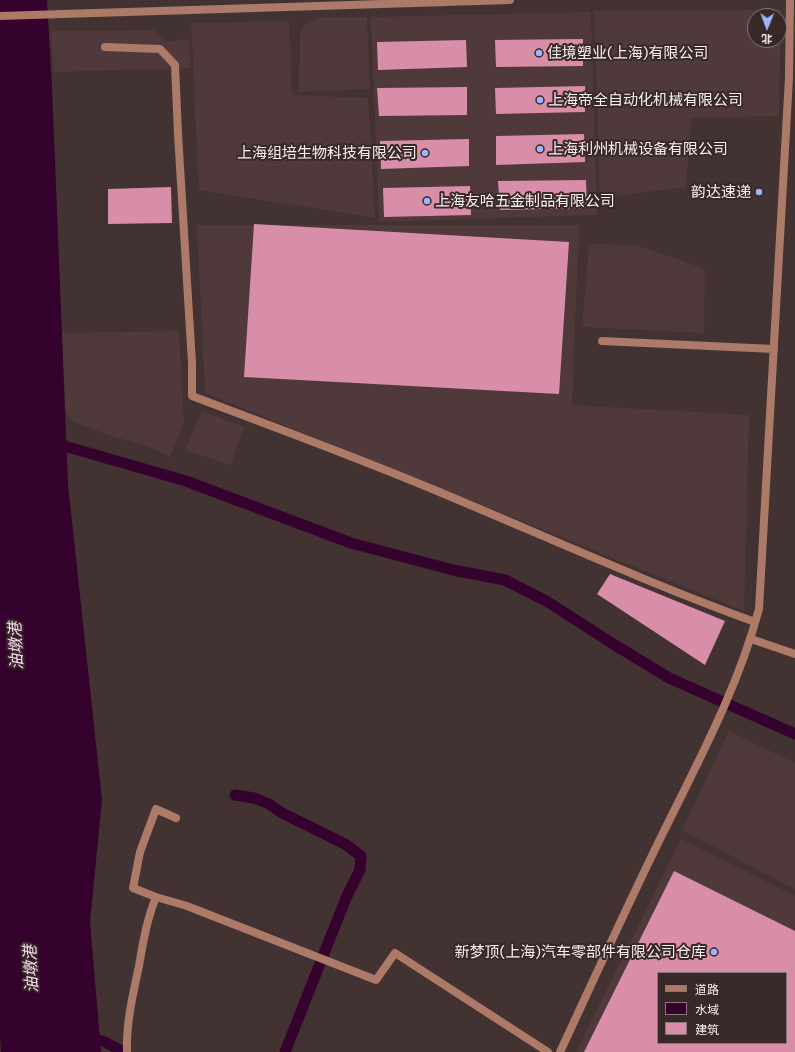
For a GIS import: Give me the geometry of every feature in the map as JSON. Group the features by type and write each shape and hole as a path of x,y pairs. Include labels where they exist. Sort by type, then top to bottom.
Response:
{"street":[{"path":"0,16 510,0"},
{"path":"560,1052 650,859 717,723 751,639 759,609 789,78 790,0"},
{"path":"105,47 160,49 175,65 192,363 192,396 436,491 692,599 756,622"},
{"path":"602,340 774,349"},
{"path":"751,639 795,654"},
{"path":"176,818 156,809 140,852 133,888 156,897 187,906 376,980 395,953 548,1052"},
{"path":"127,1052 127,1033 132,996 149,915 156,897"}],"shaded area":[{"path":"747,10 747,48 780,48 779,116 691,118 686,187 600,198 594,11"},
{"path":"591,12 597,215 379,222 371,17"},
{"path":"319,17 367,17 370,89 299,92 300,33 303,26"},
{"path":"289,21 292,95 368,98 375,218 199,190 191,23"},
{"path":"154,30 165,42 189,39 191,68 54,72 51,31"},
{"path":"197,225 579,225 572,405 749,415 744,611 205,393"},
{"path":"589,244 636,245 705,269 704,333 582,327"},
{"path":"179,331 184,421 170,457 150,447 109,435 76,423 70,419 65,409 62,333"},
{"path":"202,411 244,427 231,465 185,450"},
{"path":"729,731 795,763 795,889 682,830"},
{"name":"新梦顶(上海)汽车零部件有限公司仓库","path":"681,839 795,896 795,1052 576,1052"}],"water":[{"name":"油墩港","path":"0,0 47,0 52,87 68,484 102,800 90,922 101,1052 1,1052"}],"building":[{"name":"佳境塑业(上海)有限公司","path":"583,39 583,66 496,67 495,40"},
{"path":"466,40 467,67 378,70 377,42"},
{"name":"上海帝全自动化机械有限公司","path":"585,86 585,112 496,114 495,88"},
{"path":"467,87 467,115 379,116 377,88"},
{"name":"上海利州机械设备有限公司","path":"584,134 585,162 496,165 496,136"},
{"name":"上海组培生物科技有限公司","path":"469,139 469,166 381,169 380,141"},
{"path":"586,180 587,208 500,210 498,181"},
{"name":"上海友哈五金制品有限公司","path":"470,186 471,215 384,217 383,188"},
{"path":"171,187 172,223 108,224 108,189"},
{"path":"254,224 569,242 559,394 244,377"},
{"path":"610,574 725,621 705,665 597,594"},
{"name":"新梦顶(上海)汽车零部件有限公司仓库","path":"674,871 795,931 795,1052 584,1052"}],"waterway":[{"path":"54,443 186,481 351,543 453,570 505,580 548,602 669,678 795,734"},
{"path":"235,795 254,798 269,804 282,813 345,844 361,856 360,870 346,898 285,1052"},
{"path":"85,1037 103,1041 124,1052"}],"place":[{"name":"佳境塑业(上海)有限公司","path":"539,53"},
{"name":"上海帝全自动化机械有限公司","path":"540,100"},
{"name":"上海利州机械设备有限公司","path":"540,149"},
{"name":"上海组培生物科技有限公司","path":"425,153"},
{"name":"韵达速递","path":"759,192"},
{"name":"上海友哈五金制品有限公司","path":"427,201"},
{"name":"新梦顶(上海)汽车零部件有限公司仓库","path":"714,952"}]}
